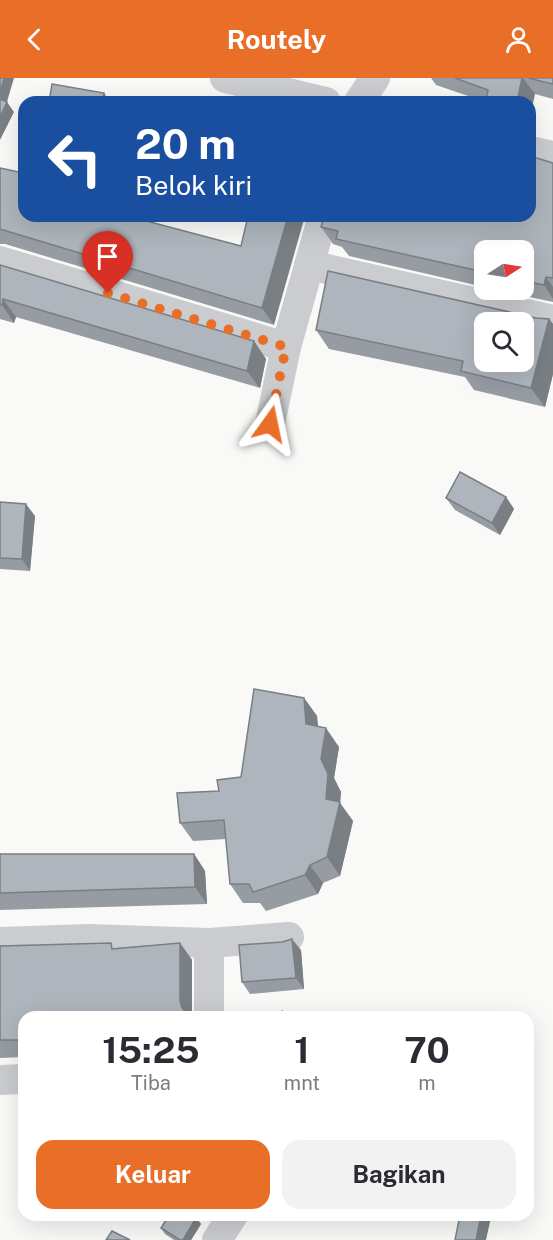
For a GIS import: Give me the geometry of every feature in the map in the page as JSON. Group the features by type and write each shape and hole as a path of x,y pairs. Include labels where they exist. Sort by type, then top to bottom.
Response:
{"street":[{"path":"225,78 301,96"},
{"path":"363,96 375,78"},
{"path":"536,152 553,156"},
{"path":"270,424 286,347 321,222"},
{"path":"0,261 286,347"},
{"path":"309,265 553,320"},
{"path":"0,942 89,939 209,944 289,937"},
{"path":"209,944 209,1011"},
{"path":"0,1080 18,1079"},
{"path":"217,1240 229,1221"}],"building":[{"path":"0,78 4,78 0,92"},
{"path":"455,78 522,78 518,96 487,96 488,90"},
{"path":"528,78 553,78 553,84"},
{"path":"52,84 104,93 103,96 50,96"},
{"path":"0,99 7,102 0,117"},
{"path":"536,158 553,163 553,278 546,277 544,285 534,283 534,240 474,240 474,270 336,239 338,231 321,227 322,222 536,222"},
{"path":"0,168 18,172 18,222 150,222 241,246 247,222 286,222 262,308 0,229"},
{"path":"0,265 254,341 247,371 3,299 0,305"},
{"path":"328,271 509,312 474,312 474,372 534,372 534,318 549,319 531,388 461,371 463,361 316,330"},
{"path":"460,472 506,497 492,523 446,498"},
{"path":"0,502 26,504 22,559 0,558"},
{"path":"254,689 304,698 306,724 326,728 321,759 328,774 326,799 340,802 327,857 310,865 305,875 253,892 249,884 230,884 224,820 180,823 177,793 219,791 217,780 241,777"},
{"path":"0,854 194,854 195,887 0,893"},
{"path":"292,939 296,978 242,982 239,945 282,942"},
{"path":"111,943 112,949 180,943 180,1001 185,1011 18,1011 18,1040 0,1040 0,946"},
{"path":"165,1221 194,1221 183,1240 161,1228"},
{"path":"459,1221 480,1221 476,1240 455,1240"},
{"path":"112,1231 130,1240 106,1240"}],"route":[{"path":"108,293 286,347 270,424"}]}
